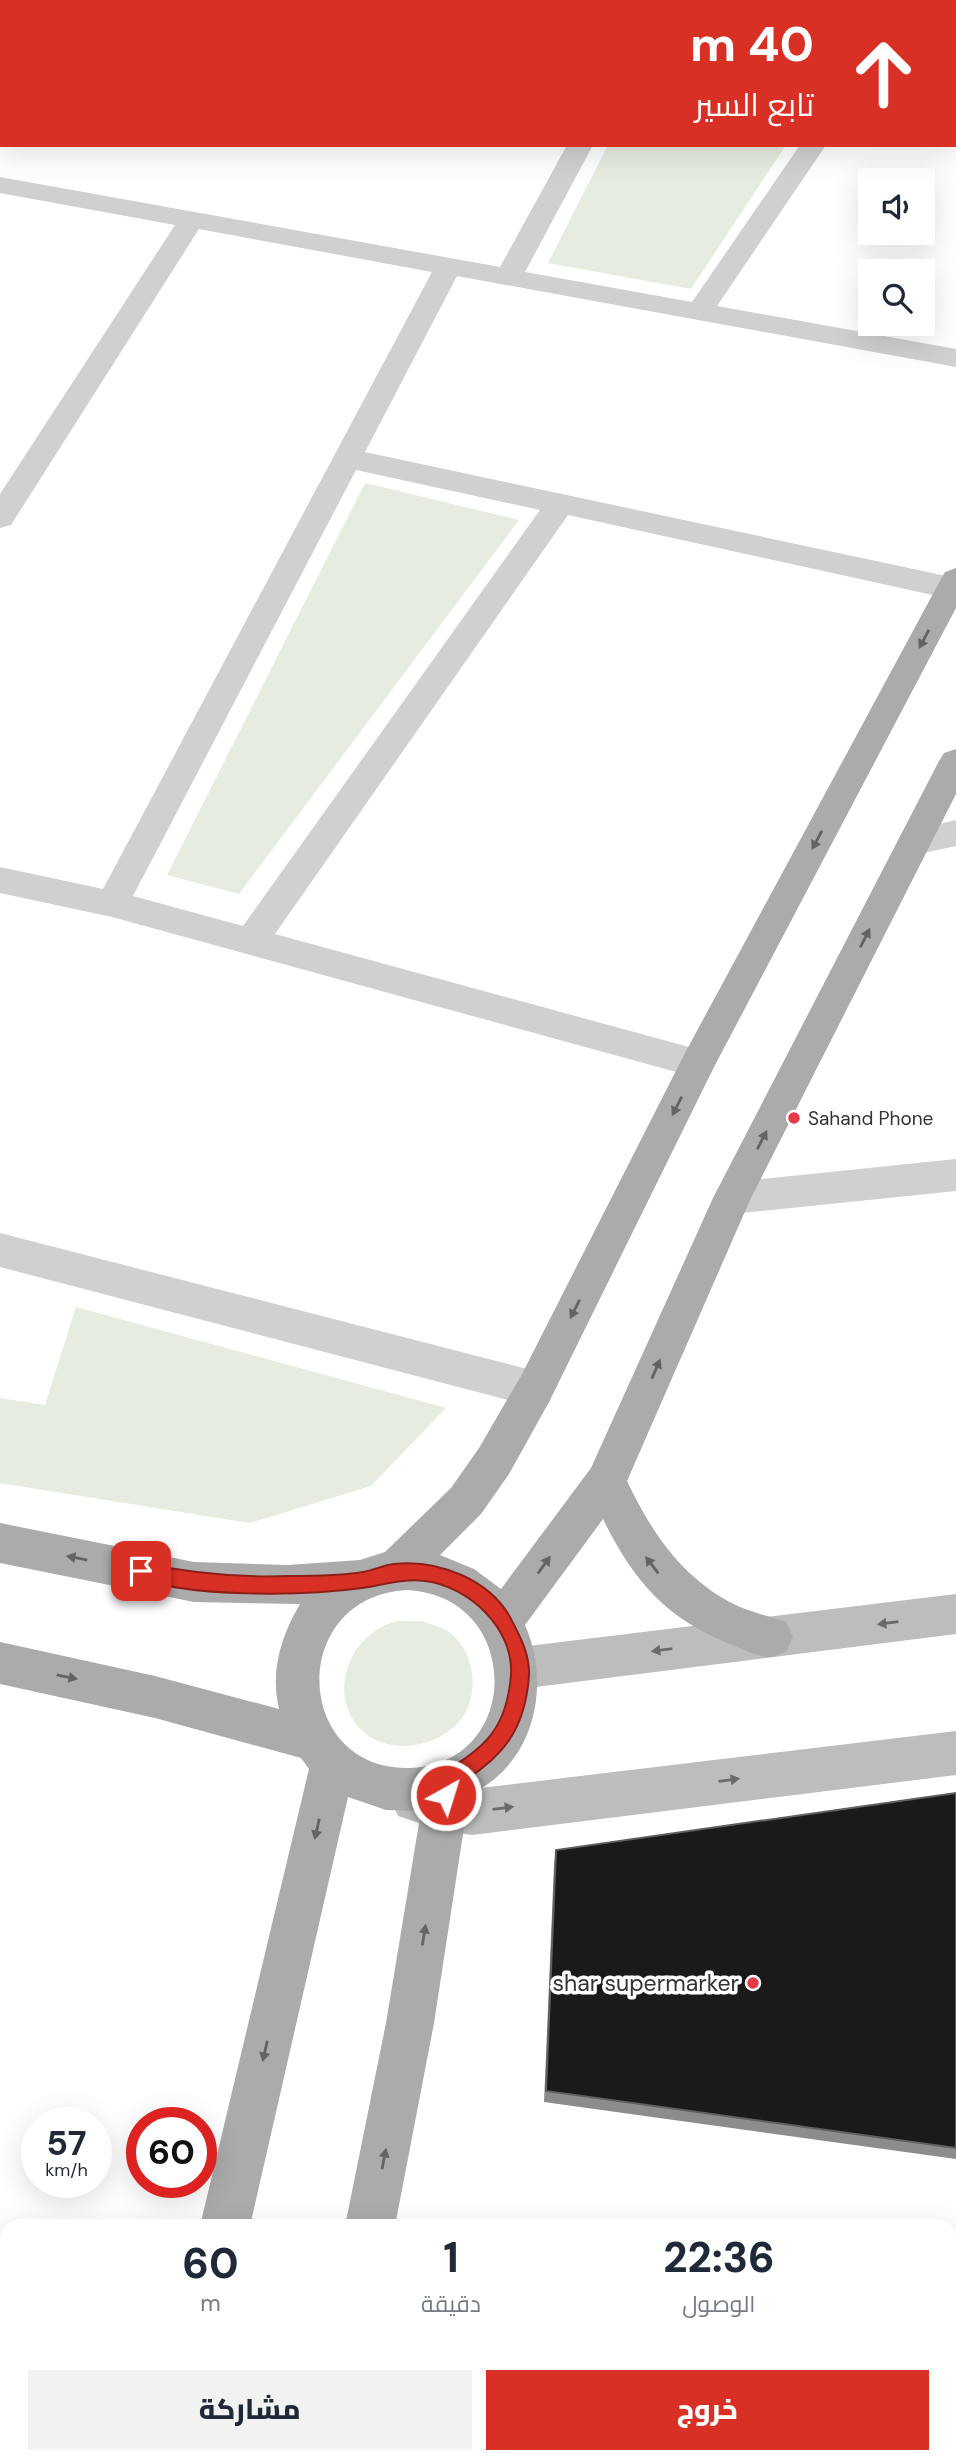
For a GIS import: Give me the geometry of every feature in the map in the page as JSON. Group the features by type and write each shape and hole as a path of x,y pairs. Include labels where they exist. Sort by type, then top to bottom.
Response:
{"main road":[{"path":"226,2219 322,1751 298,1709 294,1679 300,1647 314,1620 336,1596 379,1576 466,1502 494,1461 535,1389 698,1063 954,583"},
{"path":"503,1620 606,1481 732,1198 956,761"},
{"path":"606,1481 629,1532 656,1572 686,1598 723,1621 771,1637"},
{"path":"0,1543 194,1582 288,1585 425,1572 456,1581 483,1597 503,1620 514,1643 520,1668 519,1696 511,1722 495,1746 446,1795 410,2023 371,2219"},
{"path":"520,1668 956,1614"},
{"path":"0,1663 155,1697 322,1751 360,1779 391,1787 416,1801 446,1795 472,1812 956,1753"}],"street":[{"path":"508,276 579,147"},
{"path":"700,311 812,147"},
{"path":"0,186 956,358"},
{"path":"0,518 191,221"},
{"path":"112,904 449,266"},
{"path":"347,458 954,583"},
{"path":"251,941 560,504"},
{"path":"914,842 956,832"},
{"path":"0,880 112,904 698,1063"},
{"path":"732,1198 956,1175"},
{"path":"0,1250 535,1389"}],"shaded area":[{"path":"607,147 785,147 691,289 548,263"},
{"path":"365,483 519,520 239,894 167,875"},
{"path":"76,1307 446,1408 371,1486 250,1523 0,1483 0,1398 45,1405"},
{"path":"397,1621 421,1621 446,1630 464,1649 472,1674 470,1701 457,1724 428,1742 396,1746 380,1742 366,1734 355,1723 347,1707 344,1694 348,1668 360,1644 381,1627"}],"building":[{"name":"shar supermarker","path":"956,1793 956,2148 546,2091 556,1850"}],"place":[{"name":"Sahand Phone","path":"794,1118"},
{"name":"shar supermarker","path":"753,1983"}],"route":[{"path":"141,1571 194,1582 288,1585 364,1580 394,1572 425,1572 456,1581 483,1597 503,1620 514,1643 520,1668 519,1696 511,1722 495,1746 474,1765 449,1780 446,1795"}]}
